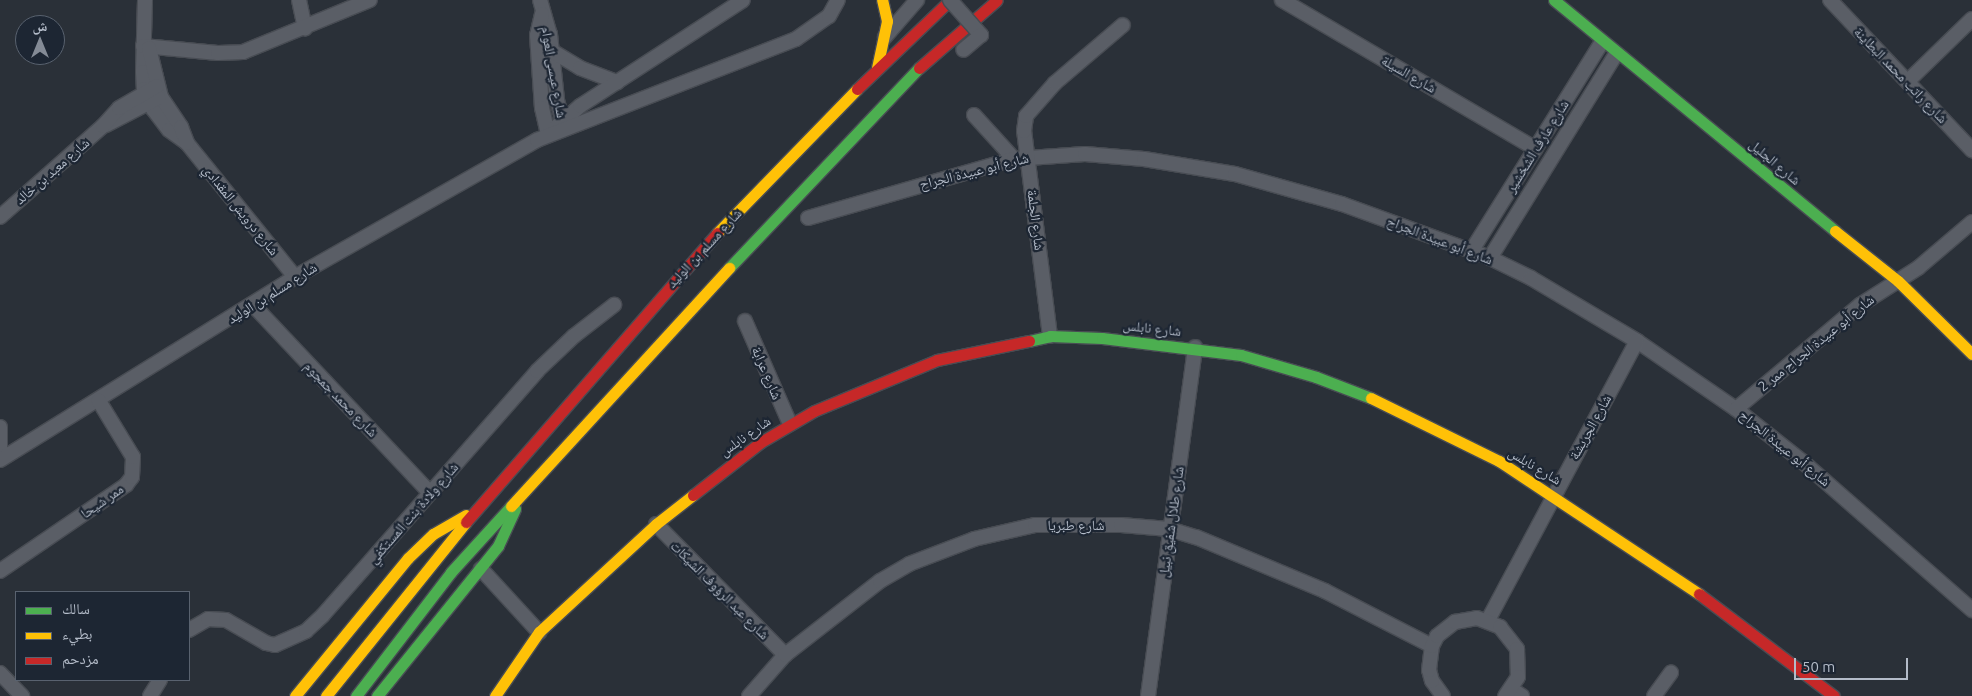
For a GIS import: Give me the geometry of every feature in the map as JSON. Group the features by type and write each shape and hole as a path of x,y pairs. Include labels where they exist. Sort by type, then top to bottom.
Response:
{"main road":[{"path":"877,68 887,21 882,0"},
{"name":"شارع مسلم بن الوليد","path":"326,696 474,511 703,248 877,68 950,0"},
{"path":"356,696 451,572 746,249 923,64 997,0"},
{"name":"شارع الجليل","path":"1554,0 1616,54 1898,281 1972,354"},
{"name":"شارع نابلس","path":"496,696 539,632 656,524 717,474 790,424 937,360 1050,336 1102,338 1195,347 1241,356 1316,377 1376,400 1499,461 1553,494 1699,594 1834,696"},
{"path":"377,696 482,569 498,546 521,494"},
{"name":"شارع مسلم بن الوليد","path":"295,696 408,558 433,534 474,511"}],"street":[{"path":"144,0 146,42 153,94"},
{"path":"299,0 305,28"},
{"path":"146,42 218,53 243,52 370,0"},
{"name":"شارع مسلم بن الوليد","path":"0,460 99,402 295,277 563,125 617,82 743,0"},
{"name":"شارع مسلم بن الوليد","path":"563,125 796,39 829,16 838,0"},
{"path":"885,37 917,0"},
{"path":"950,0 981,35 963,50"},
{"name":"شارع السيلة","path":"1282,0 1536,149"},
{"name":"شارع راتب محمد البطاينة","path":"1830,0 1972,150"},
{"name":"شارع عيسى العوام","path":"541,7 552,51 563,125"},
{"name":"شارع عيسى العوام","path":"541,7 537,35 542,108 548,134"},
{"path":"1908,81 1972,19"},
{"name":"شارع الجلمة","path":"1050,336 1024,131 1031,107 1123,25"},
{"name":"شارع عارف الشخشير","path":"1472,250 1602,42"},
{"path":"552,51 580,68 617,82"},
{"name":"شارع عارف الشخشير","path":"1490,258 1616,54"},
{"name":"شارع معبد بن خالد","path":"0,217 103,126 153,94"},
{"name":"شارع درويش المقدادي","path":"153,94 181,127 187,143 295,277"},
{"path":"974,115 1014,160"},
{"name":"شارع أبو عبيدة الجراح","path":"808,218 1014,160 1028,157 1085,154 1144,159 1235,174 1342,204 1490,258 1531,278 1637,341 1736,409 1844,495 1972,610"},
{"name":"شارع أبو عبيدة الجراح ممر 2","path":"1736,409 1860,305 1898,281 1972,222"},
{"name":"شارع محمد جمجوم","path":"253,305 430,492"},
{"name":"شارع ولادة بنت المستكفي","path":"190,629 208,619 218,618 233,622 266,644 274,645 292,639 324,615 537,371 574,336 614,305"},
{"name":"شارع عرابة","path":"745,321 790,424"},
{"name":"شارع الجريشة","path":"1488,620 1553,494 1637,341"},
{"name":"شارع طلال شفيق نبيل","path":"1148,696 1195,347"},
{"name":"ممر شيحا","path":"0,571 126,485 132,477 133,457 99,402"},
{"path":"0,427 0,450"},
{"name":"شارع طبريا","path":"749,696 785,655 880,581 909,564 974,538 1035,525 1079,523 1170,529 1222,547 1325,591 1432,646"},
{"name":"شارع عبد الرؤوف الشيكات","path":"656,524 785,655"},
{"path":"482,569 539,632"},
{"path":"1443,696 1432,681 1429,670 1432,646 1437,636 1455,622 1477,618 1488,620 1510,636 1517,649 1520,662 1513,694"},
{"path":"0,673 22,696"},
{"path":"1654,696 1671,673"},
{"path":"150,696 159,681"}],"traffic: fast":[{"path":"1554,0 1835,231"},
{"path":"729,268 919,68"},
{"path":"1029,341 1050,336 1102,338 1241,355 1316,377 1371,398"},
{"path":"356,696 451,572 511,506"},
{"path":"377,696 498,546 515,509"}],"traffic: slow":[{"path":"877,68 887,21 882,0"},
{"path":"717,233 857,89"},
{"path":"1835,231 1898,281 1972,354"},
{"path":"511,506 729,268"},
{"path":"1371,398 1499,461 1699,594"},
{"path":"495,696 539,632 656,524 693,495"},
{"path":"295,696 408,558 433,534 466,515"},
{"path":"326,696 466,522"}],"traffic: jam":[{"path":"857,89 950,0"},
{"path":"919,68 997,0"},
{"path":"466,522 717,233"},
{"path":"693,495 761,442 814,411 937,360 1029,341"},
{"path":"1699,594 1834,696"}]}
